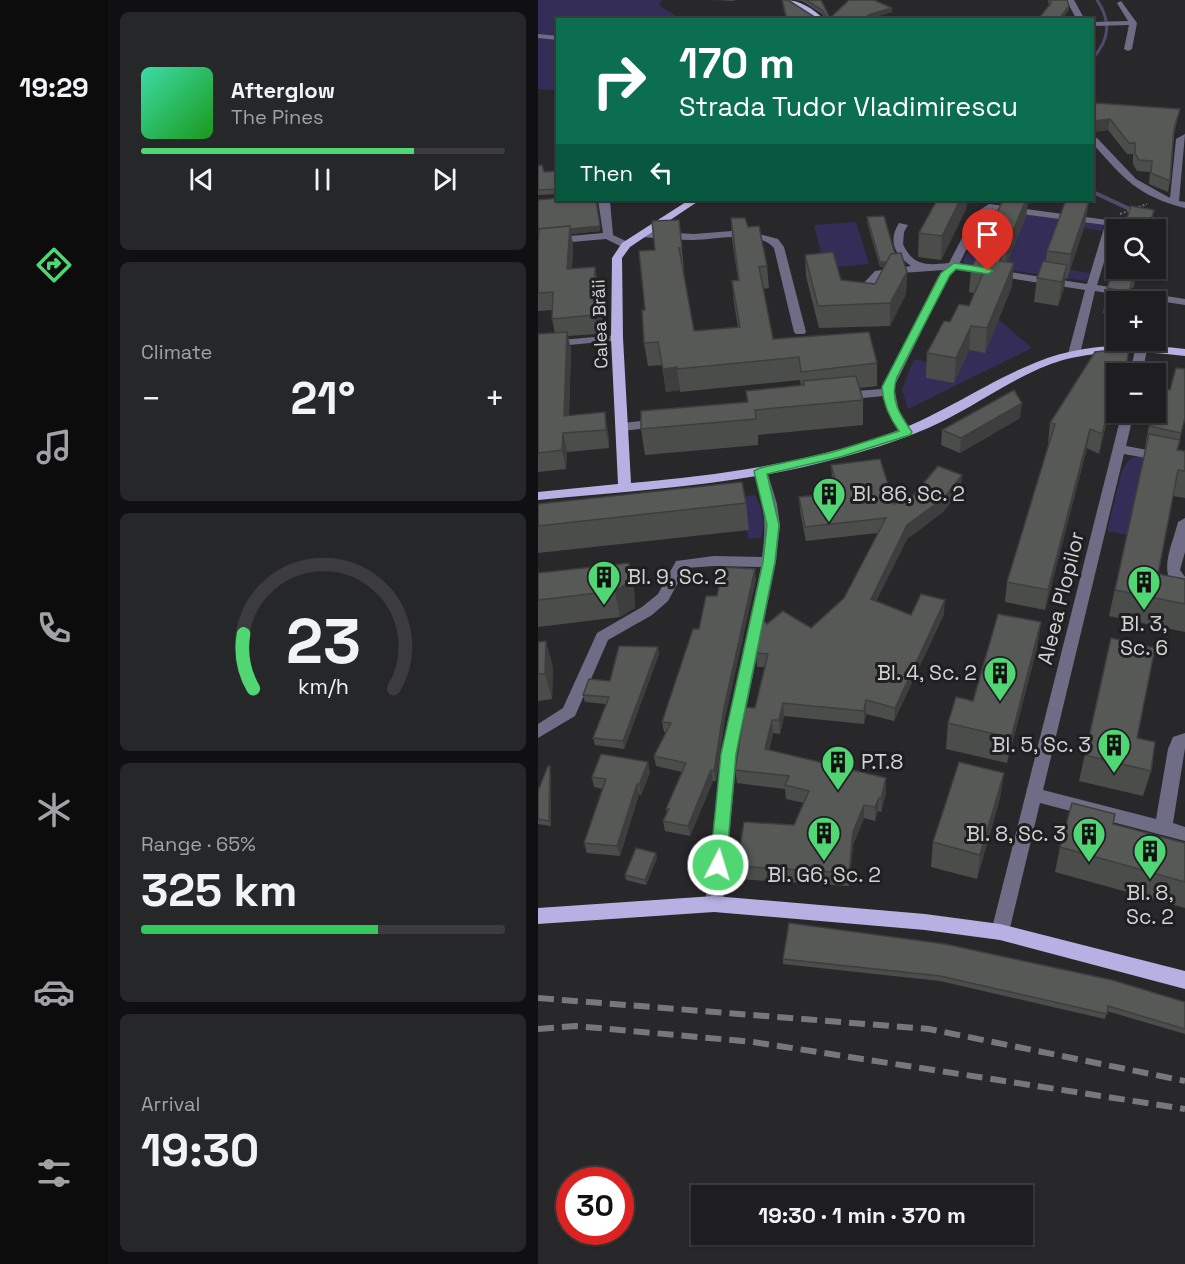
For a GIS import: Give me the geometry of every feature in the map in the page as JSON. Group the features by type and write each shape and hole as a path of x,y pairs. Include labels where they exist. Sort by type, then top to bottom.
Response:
{"main road":[{"path":"788,0 806,8 819,18"},
{"path":"626,245 694,201"},
{"name":"Calea Brăii","path":"625,488 617,258 626,245"},
{"path":"538,496 760,471 836,455 906,432 938,418 1023,372 1074,354 1106,350"},
{"path":"1155,351 1184,353"},
{"path":"538,916 714,904 925,922 1000,932 1184,980"}],"street":[{"path":"1070,0 1080,18"},
{"path":"1121,3 1133,23 1128,50"},
{"path":"1094,24 1133,23"},
{"path":"538,36 556,38"},
{"path":"1094,140 1139,188 1152,196 1179,203 1181,139 1184,137"},
{"path":"605,201 608,236"},
{"path":"906,432 895,417 888,392 892,377 943,277 954,266 980,213 989,207 1115,219"},
{"path":"1085,209 1115,219"},
{"path":"903,225 898,234 899,249 906,258 921,268"},
{"path":"642,234 694,237 744,233 774,240 779,247 800,332"},
{"path":"538,242 608,236 626,245"},
{"path":"1074,354 1080,324 1106,244"},
{"path":"864,288 879,273 954,266 1184,302"},
{"path":"538,345 618,338"},
{"path":"834,397 888,392"},
{"path":"623,427 677,421"},
{"name":"Aleea Plopilor","path":"1000,932 1126,423"},
{"path":"1121,449 1184,460"},
{"path":"714,904 729,754 769,562 773,525 760,471"},
{"path":"1184,522 1172,570 1174,576 1184,586"},
{"path":"538,732 569,712 602,637 647,611 663,597 681,564 705,561 769,562"},
{"path":"1163,829 1176,749 1179,742 1184,740"},
{"path":"1035,795 1184,834"}],"path":[{"path":"1115,219 1146,204"}],"shaded area":[{"path":"538,0 662,0 659,5 678,18 556,18 556,90 538,89"},
{"path":"994,209 1104,225 1103,231 1084,228 1085,223 1070,270 1090,273 1087,281 965,264 963,261 967,253 986,256 1005,267 1026,216 1002,220 984,217 988,211"},
{"path":"856,222 869,264 825,268 814,225"},
{"path":"998,319 1032,348 908,409 902,389 914,359 927,362 969,350 985,352"},
{"path":"1145,456 1128,535 1107,531 1122,471 1127,462 1134,457"},
{"path":"755,495 763,521 762,532 761,538 748,539 745,508 736,497"}],"building":[{"path":"782,0 788,0 816,18 787,18"},
{"path":"806,0 821,0 830,18 816,18 827,17 822,10"},
{"path":"849,0 874,0 892,8 868,15 870,18 830,18"},
{"path":"1050,0 1067,0 1069,6 1060,18 1040,17 1051,3"},
{"path":"1094,104 1180,109 1174,129 1170,181 1151,173 1152,161 1139,160 1135,153 1135,143 1129,143 1110,119 1094,121"},
{"path":"542,165 544,172 556,171 556,189 538,190 538,166"},
{"path":"556,198 556,201 596,201 600,226 539,229 538,232 538,200"},
{"path":"936,201 960,201 942,236 919,233"},
{"path":"1003,201 1026,201 1007,245 984,241"},
{"path":"1066,201 1089,201 1071,254 1047,251"},
{"path":"1131,206 1154,210 1151,219 1127,219"},
{"path":"884,216 895,254 891,254 887,262 880,262 867,217"},
{"path":"731,218 745,218 748,227 759,226 767,266 759,267 773,339 869,332 877,363 801,372 799,357 663,369 658,342 644,343 642,310 645,310 639,251 655,250 652,221 679,220 682,248 679,248 694,331 740,327 732,281 739,280"},
{"path":"570,226 567,269 595,267 594,293 601,293 601,310 594,315 552,319 553,292 538,293 539,229"},
{"path":"833,252 841,280 875,284 891,254 901,253 907,272 890,303 818,306 805,255"},
{"path":"979,252 1002,256 1000,261 1014,263 987,328 971,326 956,358 927,353 944,321 950,322 959,304 969,306 984,271 971,269"},
{"path":"1043,261 1067,265 1062,282 1037,278"},
{"path":"1110,279 1133,279 1129,291 1107,288"},
{"path":"567,332 564,416 605,412 606,430 563,433 562,450 538,453 538,334"},
{"path":"1129,351 1127,363 1106,363 1106,420 1102,434 1090,429 1048,590 1007,582 1055,424 1050,423 1095,352"},
{"path":"1176,368 1185,369 1185,418 1181,433 1149,426 1150,423 1166,423 1166,389 1170,390"},
{"path":"856,376 863,400 755,410 756,419 641,429 641,411 748,402 746,391 804,385 803,381"},
{"path":"1014,390 1022,403 961,438 942,430"},
{"path":"1149,434 1180,440 1177,450 1185,451 1185,471 1178,470 1158,574 1185,579 1185,604 1115,590"},
{"path":"880,459 894,504 907,496 911,498 938,466 962,475 944,498 907,525 871,599 911,615 921,594 945,600 895,708 866,700 864,711 783,703 779,720 772,720 765,749 886,778 881,799 879,798 875,807 864,805 853,832 849,873 737,866 744,822 794,825 809,791 785,785 789,776 735,770 745,707 755,708 768,654 756,653 763,620 767,624 783,611 811,628 844,598 886,518 805,527 799,497 839,493 831,465"},
{"path":"742,482 746,503 538,526 538,504"},
{"path":"629,563 630,582 615,591 538,600 538,573"},
{"path":"723,567 755,569 724,708 714,771 711,770 688,826 663,821 686,763 654,756 671,723 662,722 693,629 699,629 706,596 717,596"},
{"path":"998,614 1041,622 1011,738 948,723 956,697 973,701"},
{"path":"1111,638 1155,648 1137,738 1155,742 1151,771 1085,755"},
{"path":"546,641 545,674 538,674 538,642"},
{"path":"619,646 658,647 623,741 593,738 609,697 583,695 589,679 610,681"},
{"path":"601,754 648,762 639,785 637,784 617,846 584,843 606,779 592,777"},
{"path":"959,762 1004,773 980,855 933,842"},
{"path":"548,766 550,766 549,821 538,819 538,791"},
{"path":"1072,803 1115,814 1113,824 1185,843 1185,882 1060,847"},
{"path":"636,848 656,853 645,880 625,875"},
{"path":"789,923 945,944 1112,980 1185,1002 1185,1029 1108,1006 1107,1014 940,976 783,959"}],"waterway":[{"path":"1094,57 1103,44 1107,30 1105,15 1097,0"},
{"path":"1094,192 1136,212"}],"railway":[{"path":"538,998 929,1029 1185,1081"},
{"path":"538,1029 576,1026 753,1042 1185,1109"}],"place":[{"name":"Bl. 86, Sc. 2","path":"829,523"},
{"name":"Bl. 9, Sc. 2","path":"604,606"},
{"name":"Bl. 3, Sc. 6","path":"1144,611"},
{"name":"Bl. 4, Sc. 2","path":"1000,702"},
{"name":"Bl. 5, Sc. 3","path":"1114,774"},
{"name":"P.T.8","path":"838,791"},
{"name":"Bl. G6, Sc. 2","path":"824,862"},
{"name":"Bl. 8, Sc. 3","path":"1089,863"},
{"name":"Bl. 8, Sc. 2","path":"1150,880"}],"route":[{"path":"718,865 729,754 769,562 773,525 770,504 760,471 836,455 906,432 895,417 888,398 888,387 892,377 946,273 954,266 988,271"}]}
